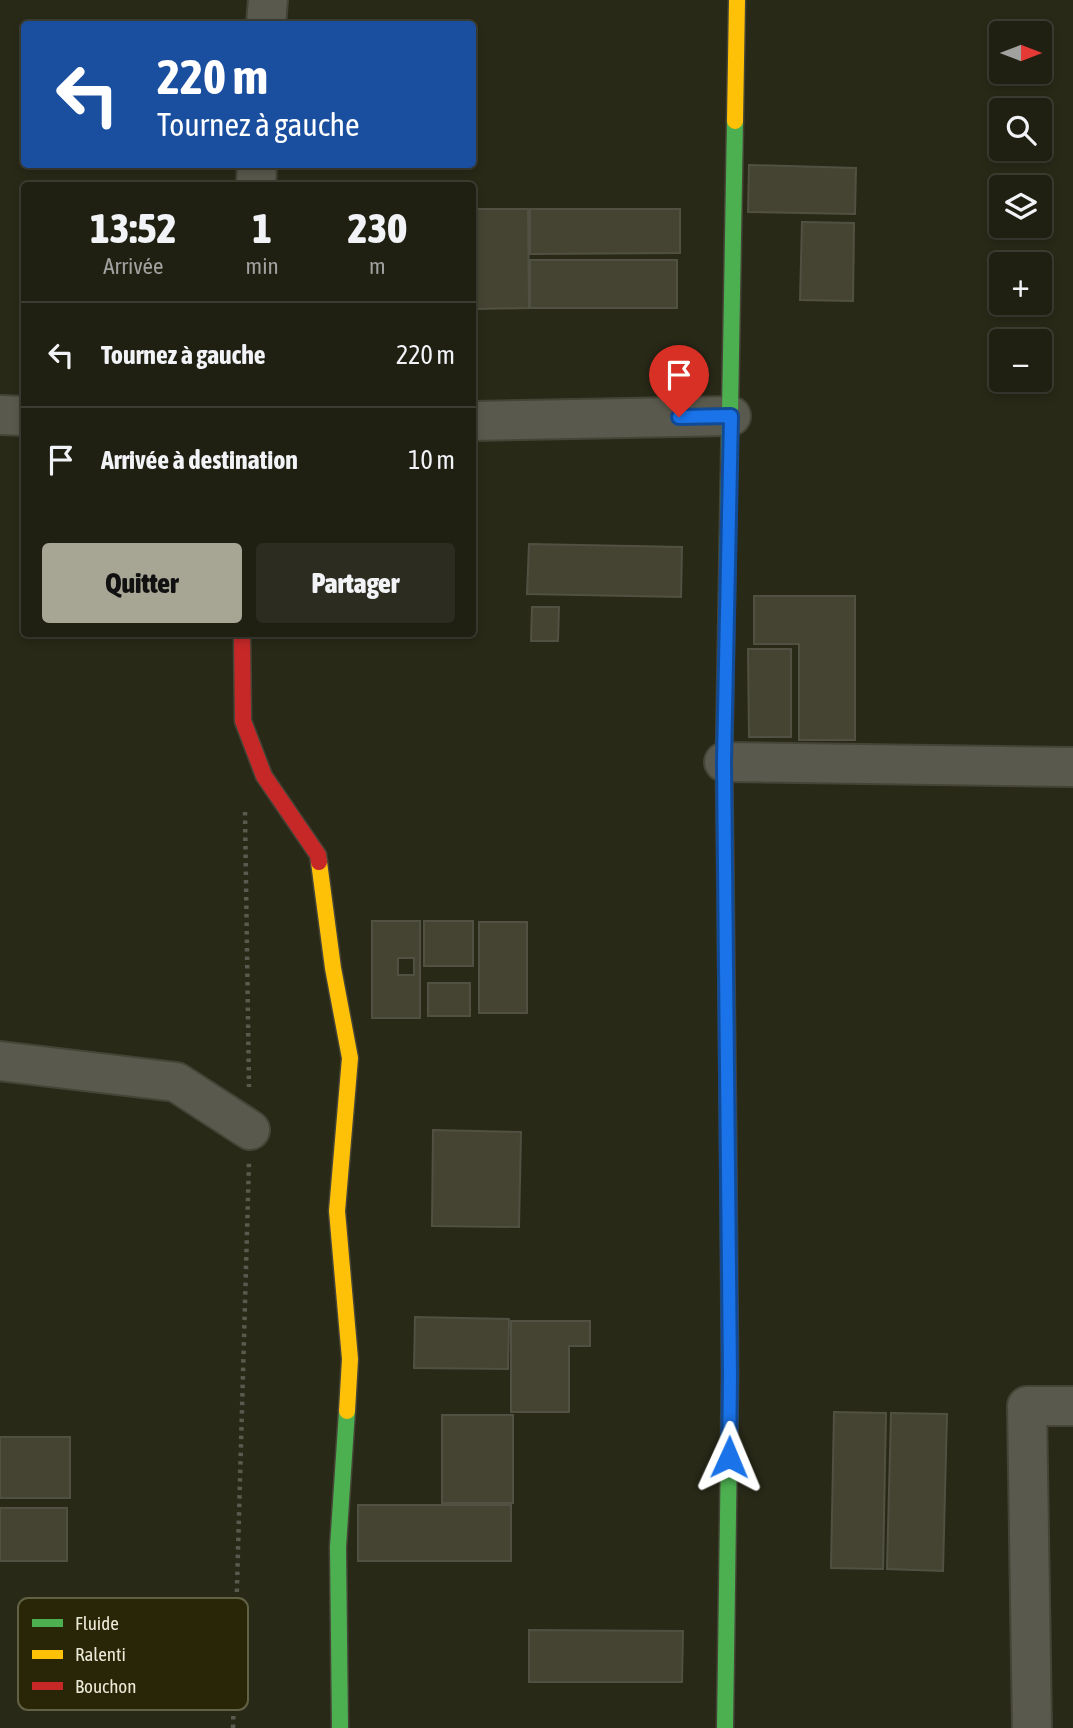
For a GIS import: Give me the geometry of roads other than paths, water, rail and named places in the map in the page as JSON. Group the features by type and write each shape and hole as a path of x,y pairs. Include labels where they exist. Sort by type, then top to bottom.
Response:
{"street":[{"path":"266,21 268,0"},
{"path":"725,1728 730,1375 724,762 737,0"},
{"path":"0,415 21,416"},
{"path":"476,421 731,416"},
{"path":"242,637 243,721 264,776 318,855 333,968 350,1058 337,1211 350,1359 338,1547 340,1728"},
{"path":"724,762 1073,767"},
{"path":"0,1061 176,1083 250,1130"},
{"path":"1032,1728 1027,1406 1073,1406"}]}
